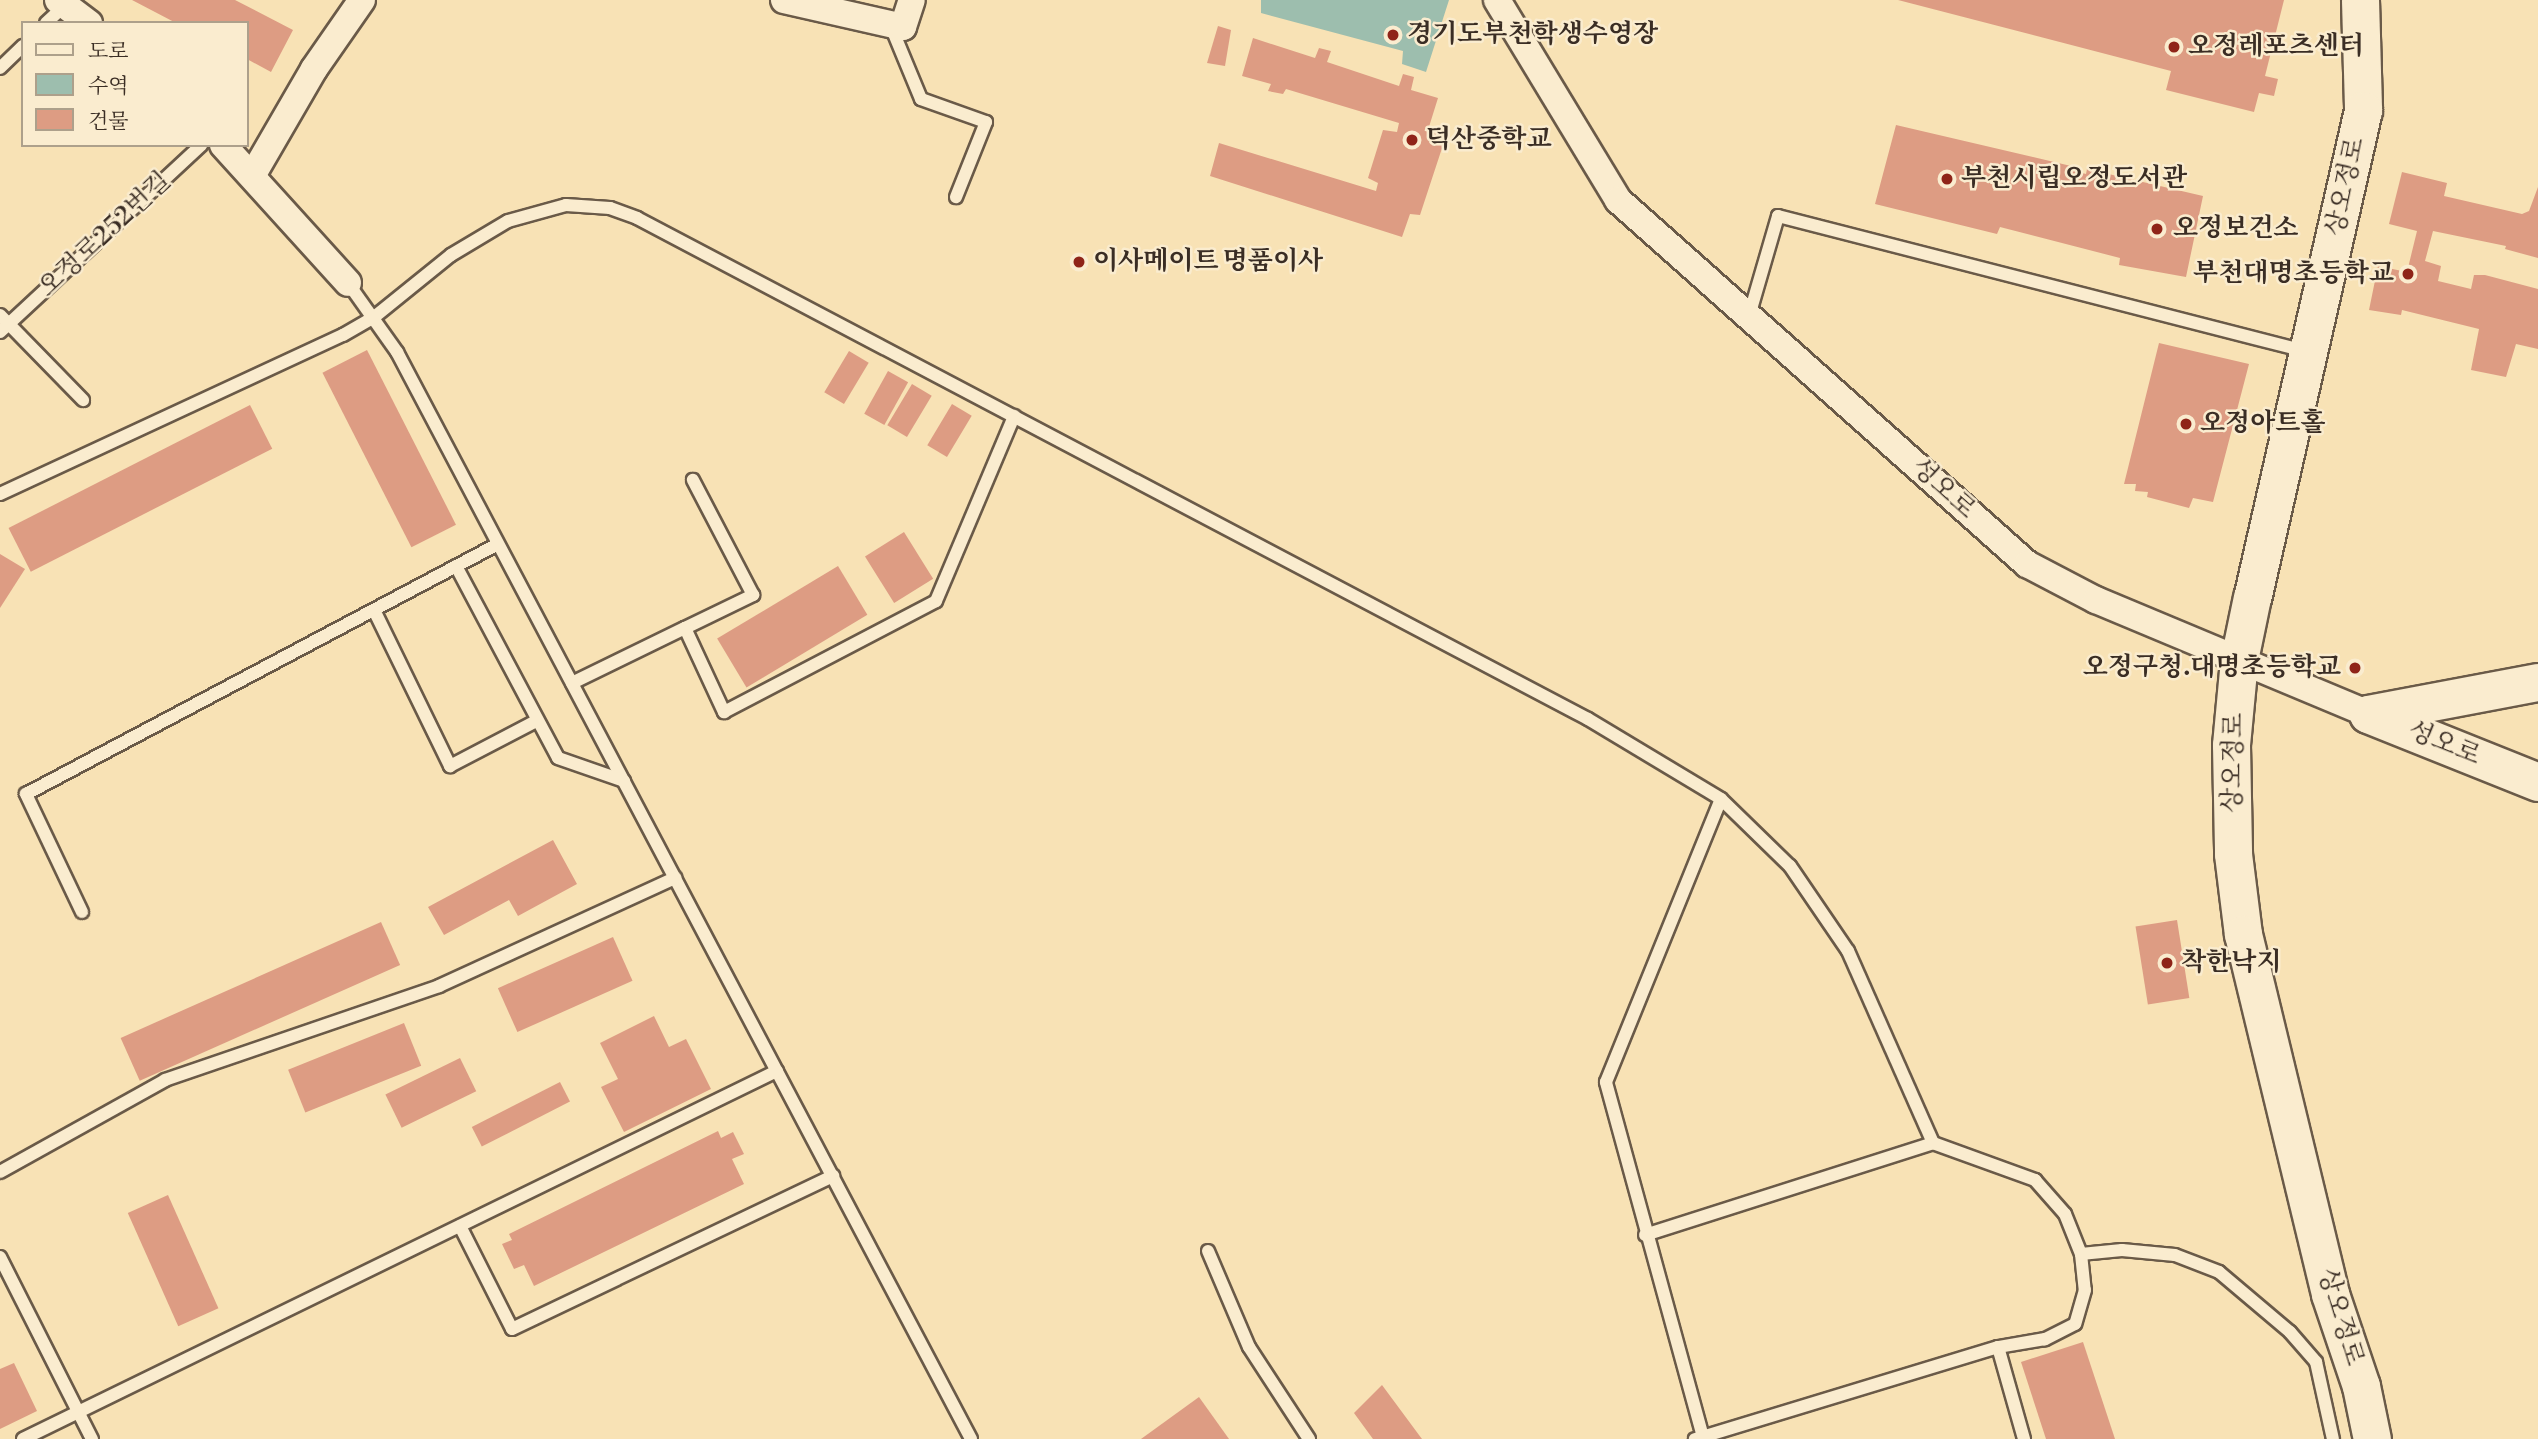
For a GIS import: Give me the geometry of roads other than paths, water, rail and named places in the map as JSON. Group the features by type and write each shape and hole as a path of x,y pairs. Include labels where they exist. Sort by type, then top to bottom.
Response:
{"street":[{"path":"252,176 314,69 362,0"},
{"path":"784,0 903,27 912,0"},
{"name":"성오로","path":"1497,0 1618,200 2027,564 2096,600 2538,782"},
{"name":"상오정로","path":"2360,0 2362,110 2239,660 2231,745 2233,854 2243,934 2330,1294 2361,1386 2372,1439"},
{"path":"57,9 84,21"},
{"path":"225,147 348,283"},
{"path":"2368,714 2538,682"}],"lane":[{"path":"890,24 921,99 986,122 956,197"},
{"path":"0,68 21,48"},
{"name":"오정로252번길","path":"3,324 199,147"},
{"path":"0,494 373,318 451,255 508,221 566,205 610,208 637,218 1588,719 1721,799 1790,866 1848,951 1933,1143"},
{"path":"1749,316 1778,216 2309,352"},
{"path":"348,283 397,352 971,1439"},
{"path":"3,324 83,400"},
{"path":"685,628 724,712 936,601 1014,416"},
{"path":"572,682 753,596 693,480"},
{"path":"82,912 26,794 498,544"},
{"path":"456,566 558,758 624,781"},
{"path":"374,610 450,766 536,721"},
{"path":"1646,1236 1933,1143 2035,1180 2066,1214 2081,1254 2085,1290 2075,1324 2045,1339 1998,1347 1702,1438 1646,1236 1606,1082 1721,799"},
{"path":"0,1172 165,1080 439,986 675,878"},
{"path":"23,1439 777,1071"},
{"path":"460,1226 512,1329 833,1177"},
{"path":"2081,1254 2122,1250 2175,1255 2219,1272 2290,1332 2316,1362 2333,1439"},
{"path":"1208,1251 1249,1347 1309,1439"},
{"path":"0,1257 92,1439"},
{"path":"1998,1347 2024,1439"}],"water":[{"name":"경기도부천학생수영장","path":"1261,0 1449,0 1426,72 1402,64 1403,51 1261,13"}],"place":[{"name":"경기도부천학생수영장","path":"1393,35"},
{"name":"오정레포츠센터","path":"2174,47"},
{"name":"덕산중학교","path":"1412,140"},
{"name":"부천시립오정도서관","path":"1947,179"},
{"name":"오정보건소","path":"2157,229"},
{"name":"이사메이트 명품이사","path":"1079,262"},
{"name":"부천대명초등학교","path":"2408,274"},
{"name":"오정아트홀","path":"2186,424"},
{"name":"오정구청.대명초등학교","path":"2355,668"},
{"name":"착한낙지","path":"2167,963"}]}
